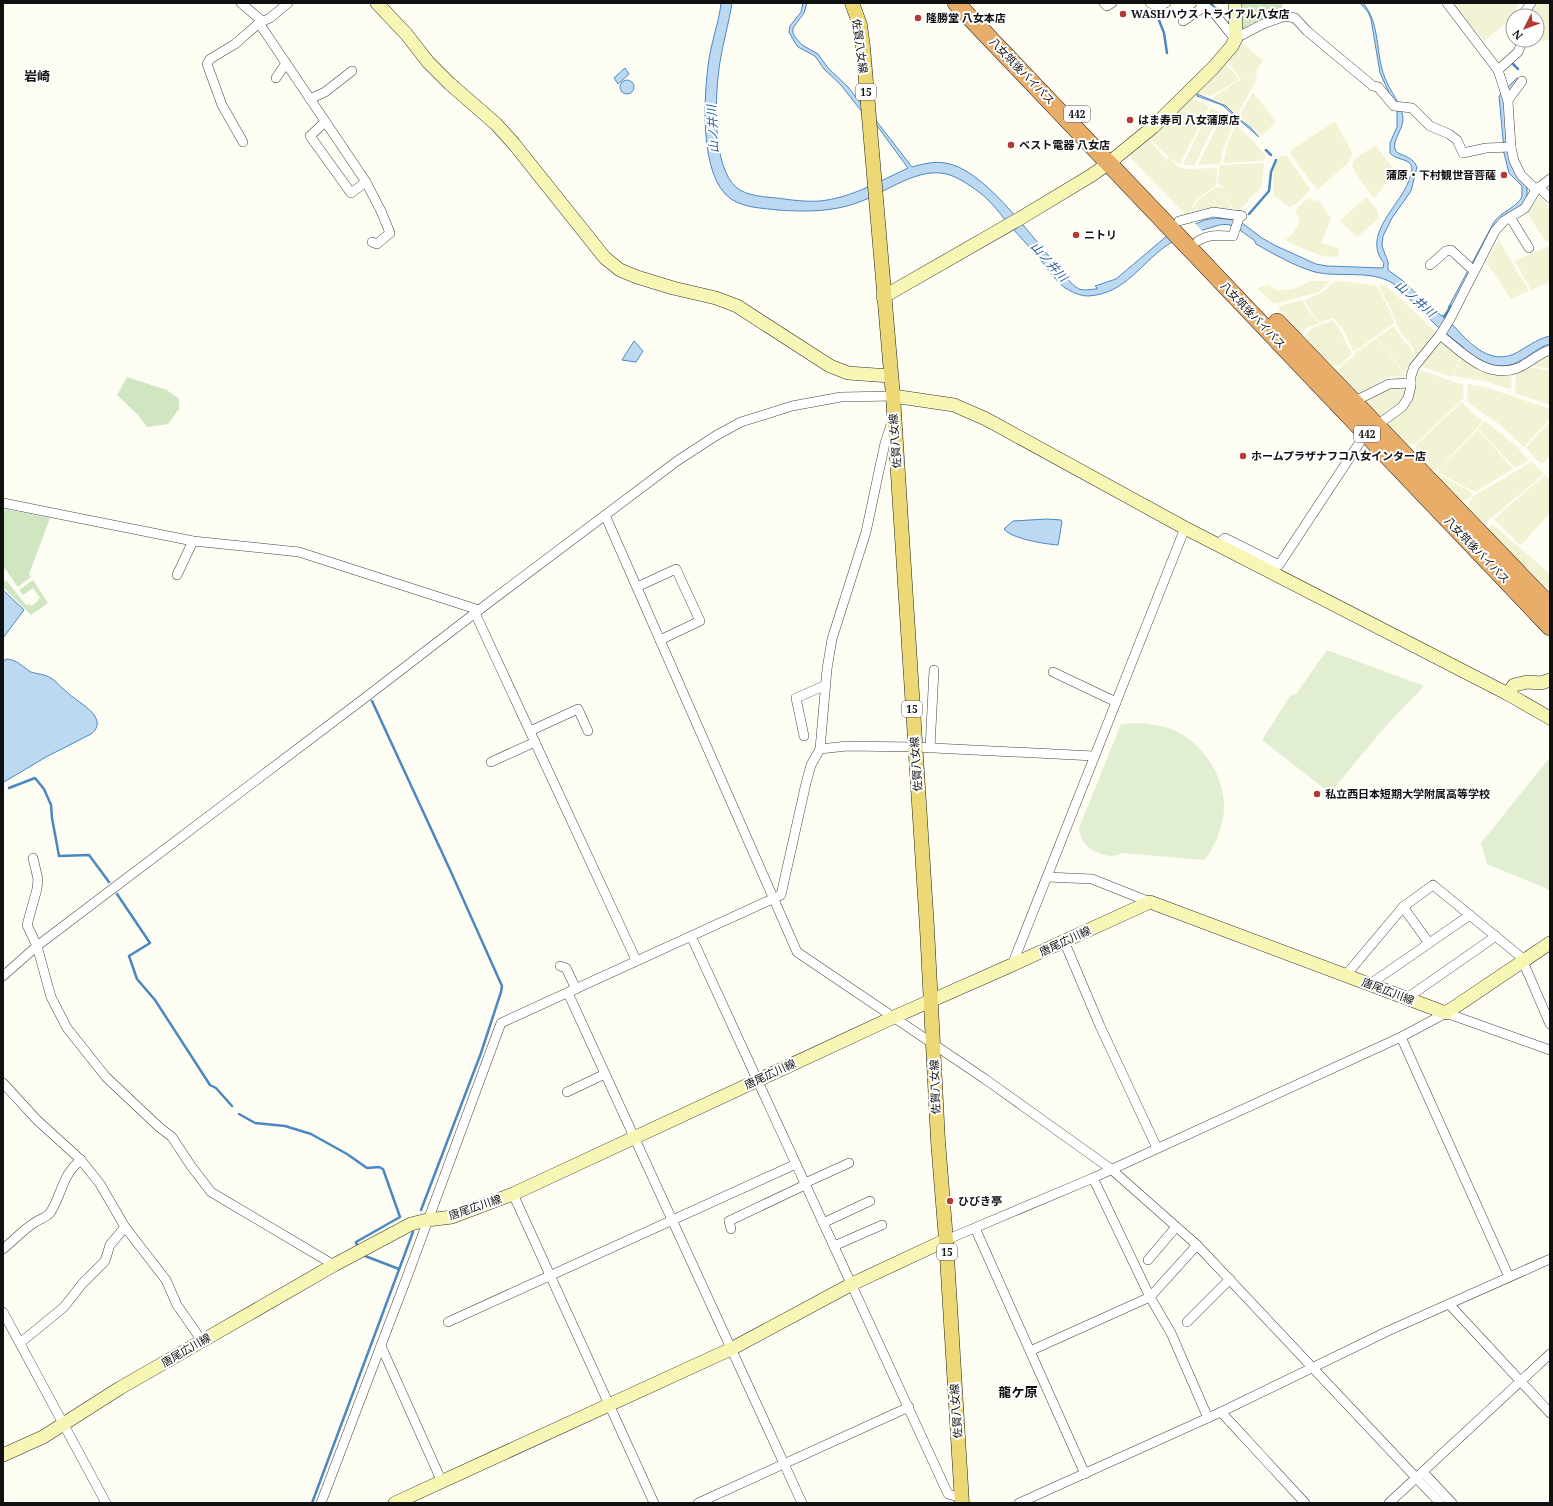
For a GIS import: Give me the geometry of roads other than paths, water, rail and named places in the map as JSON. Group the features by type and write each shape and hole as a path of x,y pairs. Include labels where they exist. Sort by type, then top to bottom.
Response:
{"highway":[{"name":"八女筑後バイパス","path":"956,3 1114,159"},
{"name":"八女筑後バイパス","path":"971,3 1114,159 1371,429 1550,627"},
{"name":"八女筑後バイパス","path":"1371,429 1550,606"}],"main road":[{"path":"377,3 407,35 433,68 501,129 605,258 620,270 637,277 716,298 737,306 830,366 848,373 890,376"},
{"name":"佐賀八女線","path":"852,3 860,25 863,47 890,376 893,396 914,747 927,928 938,1141 946,1240 962,1501"},
{"path":"884,297 1092,175 1153,127 1220,60 1236,39 1235,3"},
{"path":"893,396 954,405 971,412 1184,528 1508,694 1550,718"},
{"path":"1508,694 1514,685 1527,682 1541,683 1550,680"},
{"name":"唐尾広川線","path":"3,1455 43,1437 202,1341 334,1265 411,1224 427,1220 452,1217 513,1194 894,1017 1150,902 1446,1013"},
{"path":"1446,1013 1550,943"},
{"path":"395,1503 731,1349 852,1284 946,1240"}],"street":[{"path":"240,3 260,22 366,182 381,211 390,233 377,244 372,242"},
{"path":"243,142 222,105 207,64 210,59 235,44 260,22 270,18 288,3"},
{"path":"1104,3 1107,6 1112,3"},
{"path":"1150,3 1157,6 1166,3"},
{"path":"1448,3 1498,70 1506,95 1507,147 1522,175 1550,198"},
{"path":"1183,21 1202,5 1214,13 1236,39 1263,24 1285,16 1296,16 1307,30 1373,86 1378,87 1397,106 1412,108 1430,126 1449,134 1457,140 1463,153 1486,148 1507,147"},
{"path":"1498,70 1511,59 1520,48"},
{"path":"276,78 286,63"},
{"path":"310,99 325,92 352,71"},
{"path":"1506,95 1522,81"},
{"path":"325,122 310,136 351,193 366,182"},
{"path":"1217,545 1225,538 1279,565 1371,429 1402,407 1408,398 1411,383 1410,376 1414,367 1450,319 1472,269 1495,231 1504,221 1525,208 1538,188 1550,179"},
{"path":"1213,212 1241,216 1233,236 1206,236 1185,233 1195,216 1213,212"},
{"path":"1510,217 1529,248"},
{"path":"1430,265 1448,249 1455,252 1472,269"},
{"path":"1440,334 1479,365 1500,371 1518,368 1550,350"},
{"path":"1359,399 1389,384 1411,383"},
{"path":"3,976 37,946 477,611 679,460 717,435 741,422 792,406 841,397 893,396"},
{"path":"321,1503 381,1346 500,1023 572,991 636,960 773,900 781,895 806,783 811,765 820,749 832,639 866,532 885,443 894,417"},
{"path":"3,504 194,541 300,552 477,611 535,742 636,960"},
{"path":"605,515 729,794 773,900 797,952 934,1044 1111,1169 1197,1245 1313,1368 1420,1475 1452,1503"},
{"path":"1012,965 1184,528"},
{"path":"177,575 194,541"},
{"path":"637,587 676,569 700,621 660,640"},
{"path":"930,748 934,670"},
{"path":"1053,672 1116,702"},
{"path":"804,736 796,698 826,685"},
{"path":"530,731 578,709 588,731"},
{"path":"491,762 535,742"},
{"path":"820,749 847,746 914,747 1094,756"},
{"path":"33,858 38,879 37,889 27,925 37,946 51,996 67,1028 106,1077 159,1127 172,1137 191,1166 211,1192 334,1265"},
{"path":"1047,876 1092,879 1150,902"},
{"path":"1346,975 1403,907 1433,885 1524,960 1550,1024"},
{"path":"1403,907 1429,943"},
{"path":"1370,984 1470,915"},
{"path":"691,936 948,1494 962,1501"},
{"path":"1407,998 1496,936"},
{"path":"1064,941 1100,1026 1157,1148"},
{"path":"560,966 566,968 572,991 605,1074 802,1503"},
{"path":"946,1240 1093,1178 1401,1037 1446,1013 1550,1050"},
{"path":"1401,1037 1509,1277"},
{"path":"567,1092 605,1074"},
{"path":"3,1083 37,1120 81,1160 100,1184 125,1227 166,1280 177,1305 202,1341"},
{"path":"3,1249 33,1223 47,1217 56,1201 67,1174 72,1166 81,1160"},
{"path":"731,1229 729,1221 849,1163"},
{"path":"448,1322 796,1164"},
{"path":"1093,1178 1150,1297 1171,1333 1208,1418"},
{"path":"513,1194 654,1503"},
{"path":"823,1223 870,1202"},
{"path":"834,1246 882,1225"},
{"path":"20,1343 64,1307 82,1284 105,1261 110,1245 125,1227"},
{"path":"1148,1260 1176,1227"},
{"path":"975,1228 1085,1474"},
{"path":"1030,1350 1150,1297 1197,1245"},
{"path":"1019,1503 1208,1418 1388,1331 1550,1258"},
{"path":"1187,1322 1230,1279"},
{"path":"1449,1304 1550,1413"},
{"path":"3,1312 106,1503"},
{"path":"381,1346 442,1482"},
{"path":"1389,1503 1550,1354"},
{"path":"698,1503 908,1407"},
{"path":"1221,1412 1305,1503"},
{"path":"1420,1475 1440,1503"}],"water":[{"name":"山ノ井川","path":"721,3 732,3 718,75 716,110 717,129 723,164 729,178 737,188 746,193 762,197 798,201 820,201 854,193 908,168 875,123 874,118 912,167 924,164 945,163 960,168 975,177 990,189 1019,220 1069,281 1079,289 1085,290 1097,289 1095,286 1116,279 1168,235 1205,220 1215,218 1236,220 1274,245 1316,264 1327,266 1383,268 1384,263 1378,252 1377,241 1380,230 1385,219 1406,187 1412,168 1409,163 1395,157 1390,153 1390,143 1397,127 1397,110 1380,73 1371,19 1368,12 1360,3 1363,3 1373,20 1385,78 1402,112 1403,121 1395,142 1395,149 1398,153 1412,160 1417,167 1411,191 1392,218 1383,236 1382,246 1388,262 1388,270 1402,280 1433,310 1442,316 1444,315 1466,339 1483,352 1493,356 1503,357 1514,354 1536,341 1550,336 1550,344 1542,347 1524,359 1506,366 1499,366 1485,362 1478,359 1466,350 1465,351 1463,347 1439,328 1394,284 1385,279 1365,275 1325,274 1315,272 1284,260 1256,244 1254,240 1230,225 1215,226 1188,234 1161,249 1124,283 1102,294 1088,296 1079,295 1065,288 1057,280 987,199 957,178 945,174 933,173 921,175 896,184 852,205 831,209 810,211 778,210 753,207 736,202 720,188 713,172 708,154 706,133 705,112 707,74 710,52"},
{"path":"803,3 807,3 804,13 793,28 795,37 802,45 818,54 828,68 848,87 863,106 862,112 841,85 824,69 815,56 798,47 789,32 790,26 801,12"},
{"path":"625,68 629,74 618,84 614,78"},
{"path":"1517,78 1519,79 1513,90 1507,136 1527,183 1526,203 1505,217 1451,310 1448,308 1494,222 1516,204 1522,197 1522,186 1509,173 1503,152 1499,96"},
{"path":"627,80 632,82 634,87 632,92 627,94 622,92 620,87 622,82"},
{"path":"1197,94 1226,106 1259,137 1222,105 1197,96"},
{"path":"634,341 643,351 636,362 622,360"},
{"path":"1047,519 1061,520 1062,522 1058,545 1037,542 1014,536 1004,529 1013,521"},
{"path":"3,590 24,610 3,638"},
{"path":"7,659 17,662 31,672 45,675 52,679 71,696 89,709 97,721 97,725 94,732 91,734 46,757 4,782 3,661"}],"waterway":[{"path":"1210,3 1218,11"},
{"path":"1155,10 1164,33 1167,53"},
{"path":"1512,63 1518,69"},
{"path":"1266,150 1271,155"},
{"path":"1249,214 1269,191 1271,172 1276,160"},
{"path":"1444,317 1451,306"},
{"path":"372,701 502,986 481,1053 421,1210"},
{"path":"9,788 35,778 44,789 51,805 59,856 89,855 109,882"},
{"path":"117,894 150,943 129,956 137,979 155,1000 210,1085 216,1088 232,1106"},
{"path":"239,1114 255,1123 285,1126 311,1134 347,1154 367,1168 379,1167 383,1169 400,1217 356,1242 357,1245"},
{"path":"312,1503 413,1232"},
{"path":"365,1256 399,1269"}],"place":[{"name":"WASHハウス トライアル八女店","path":"1123,14"},
{"name":"隆勝堂 八女本店","path":"918,18"},
{"name":"はま寿司 八女蒲原店","path":"1130,120"},
{"name":"ベスト電器 八女店","path":"1011,145"},
{"name":"蒲原・下村観世音菩薩","path":"1504,175"},
{"name":"ニトリ","path":"1076,235"},
{"name":"ホームプラザナフコ八女インター店","path":"1243,456"},
{"name":"私立西日本短期大学附属高等学校","path":"1317,794"},
{"name":"ひびき亭","path":"950,1201"}],"district":[{"name":"岩崎","path":"37,76"},
{"name":"龍ケ原","path":"1018,1392"}]}
